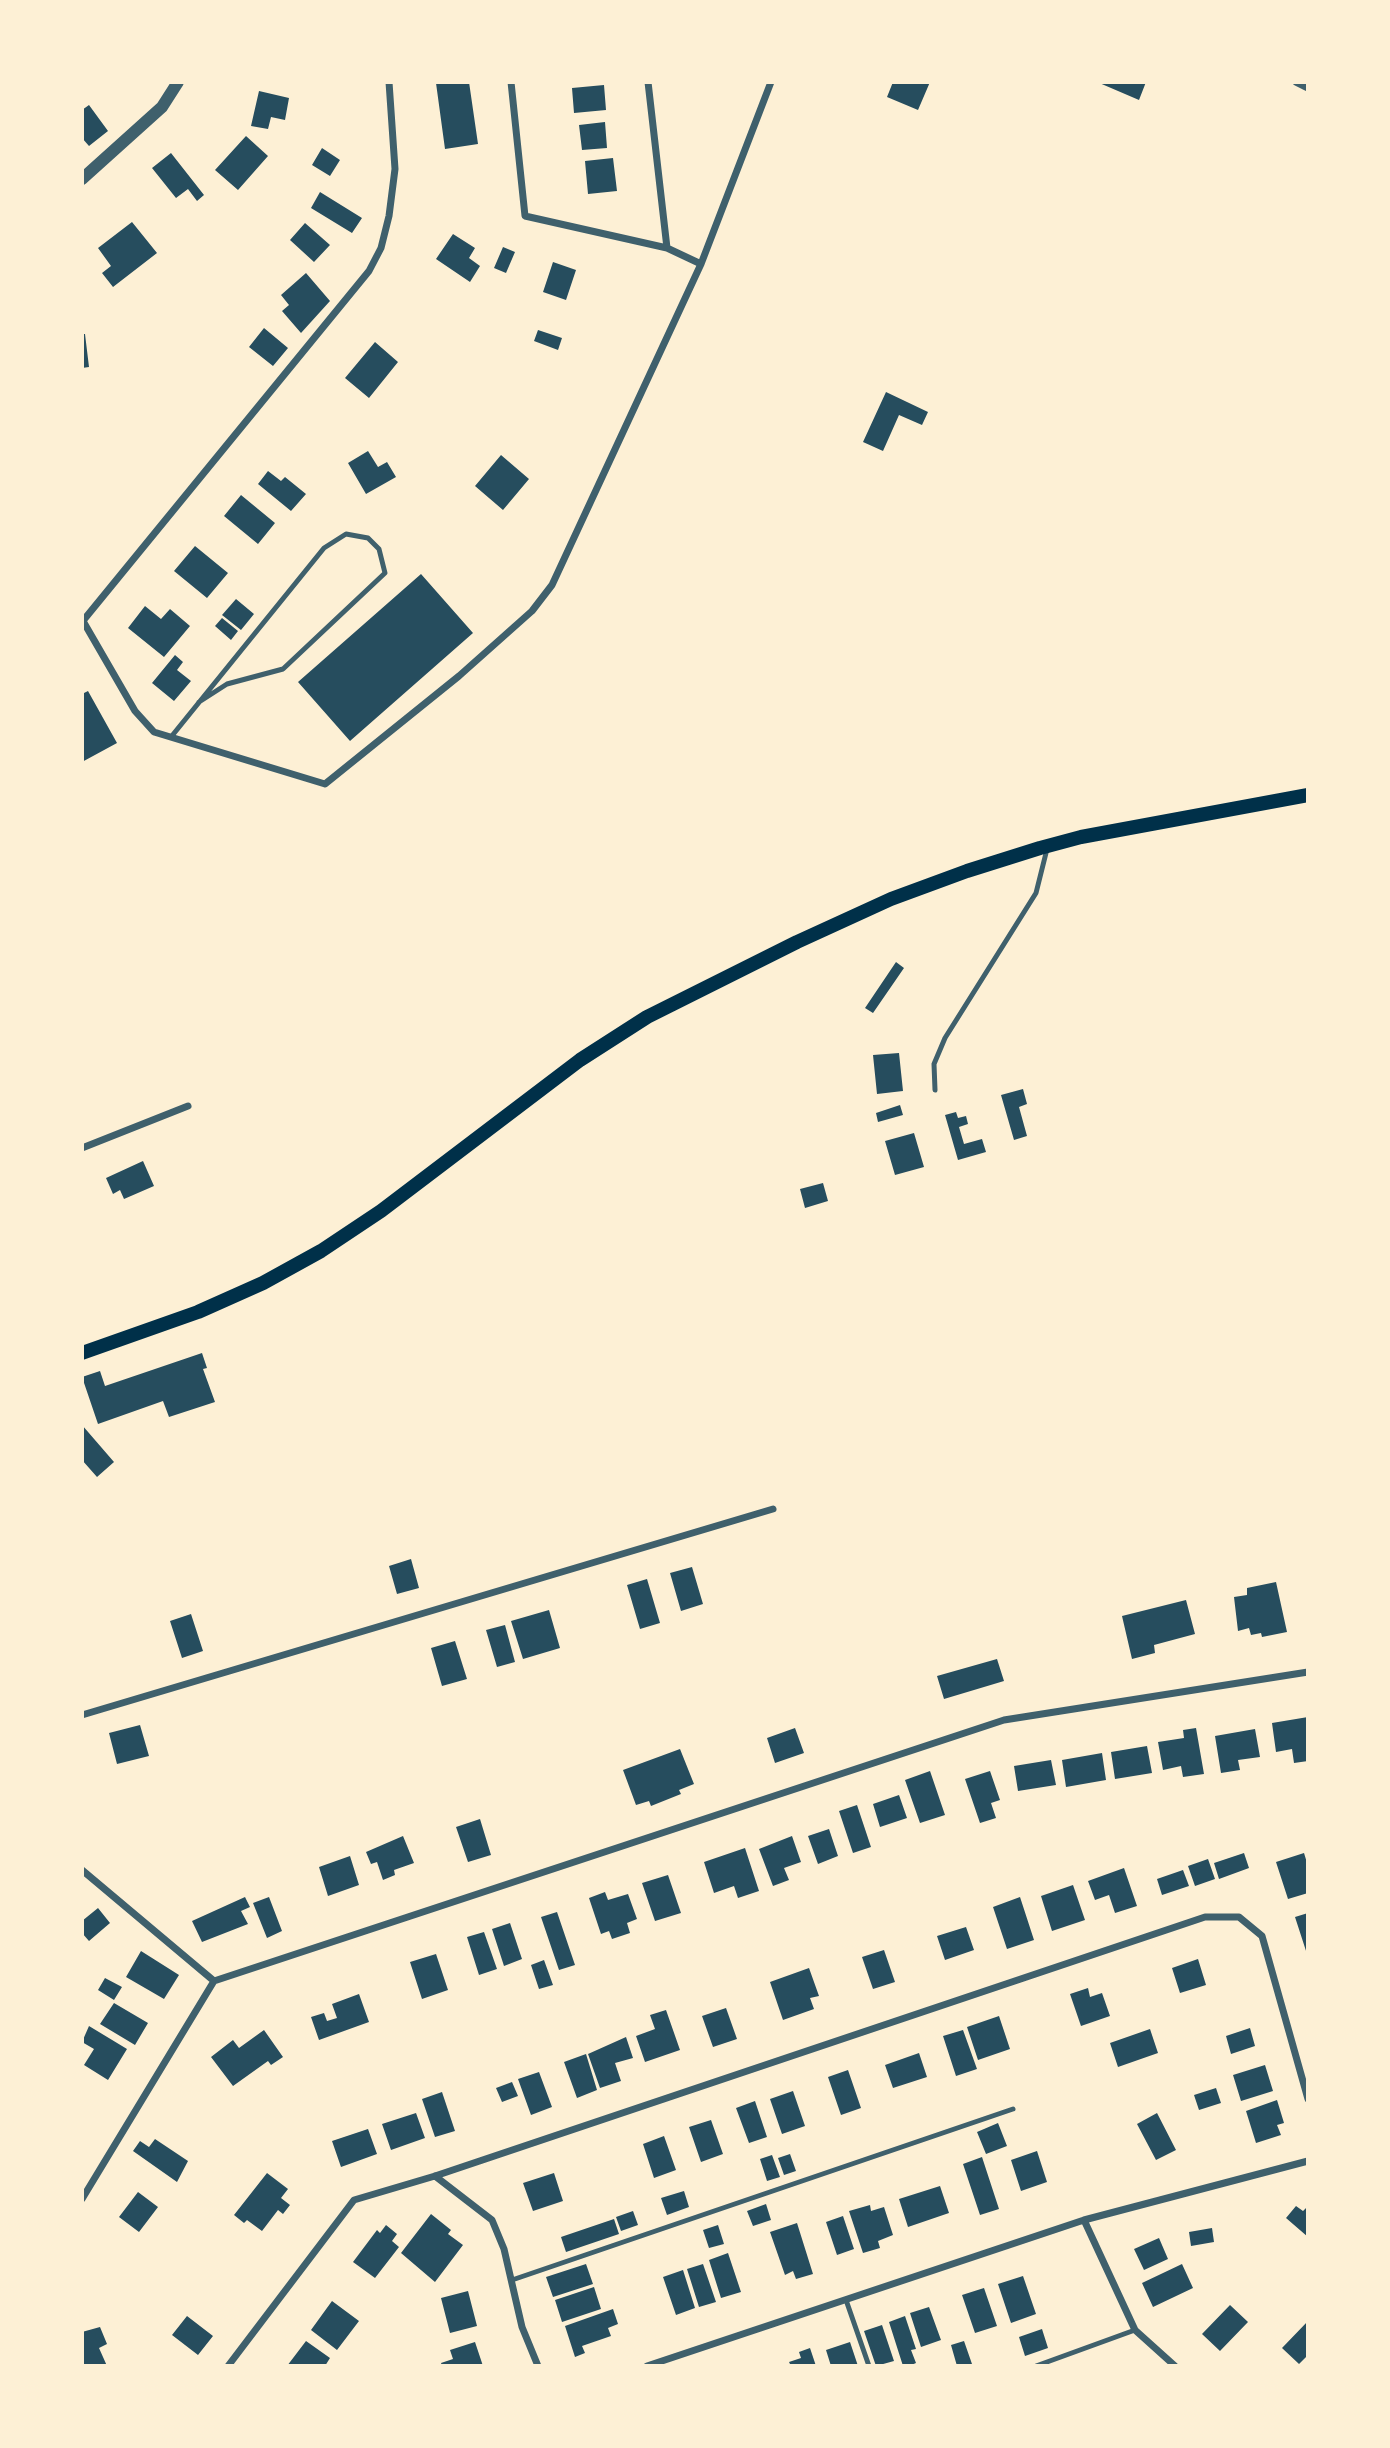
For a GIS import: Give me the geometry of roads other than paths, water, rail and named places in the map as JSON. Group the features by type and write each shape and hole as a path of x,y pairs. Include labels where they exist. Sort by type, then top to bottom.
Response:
{"main road":[{"path":"82,1353 198,1312 263,1283 321,1251 381,1211 580,1060 647,1017 797,942 891,900 967,871 1048,846 1081,837 1308,795"}],"street":[{"path":"82,179 162,107 178,82"},
{"path":"389,82 395,169 389,216 381,248 369,271 83,621 135,711 155,732 325,785 459,676 532,611 552,584 701,264 771,82"},
{"path":"511,82 525,216 667,248 701,264"},
{"path":"648,82 667,248"},
{"path":"1296,82 1308,88"},
{"path":"82,1148 188,1106"},
{"path":"82,1714 773,1509"},
{"path":"82,2199 214,1981 1004,1720 1308,1672"},
{"path":"82,1870 214,1981"},
{"path":"229,2366 354,2200 435,2176 1205,1917 1239,1917 1262,1936 1308,2099"},
{"path":"647,2366 1084,2220 1308,2161"},
{"path":"435,2176 492,2220 512,2280 522,2326 538,2366"},
{"path":"1084,2220 1135,2330 1175,2366"}],"lane":[{"path":"171,737 199,702 324,548 346,534 368,538 379,549 385,573 283,669 227,684 199,702"},
{"path":"935,1090 934,1063 945,1038 1036,893 1048,846"},
{"path":"512,2280 1013,2109"},
{"path":"846,2300 869,2366"},
{"path":"1036,2366 1135,2330"}]}
